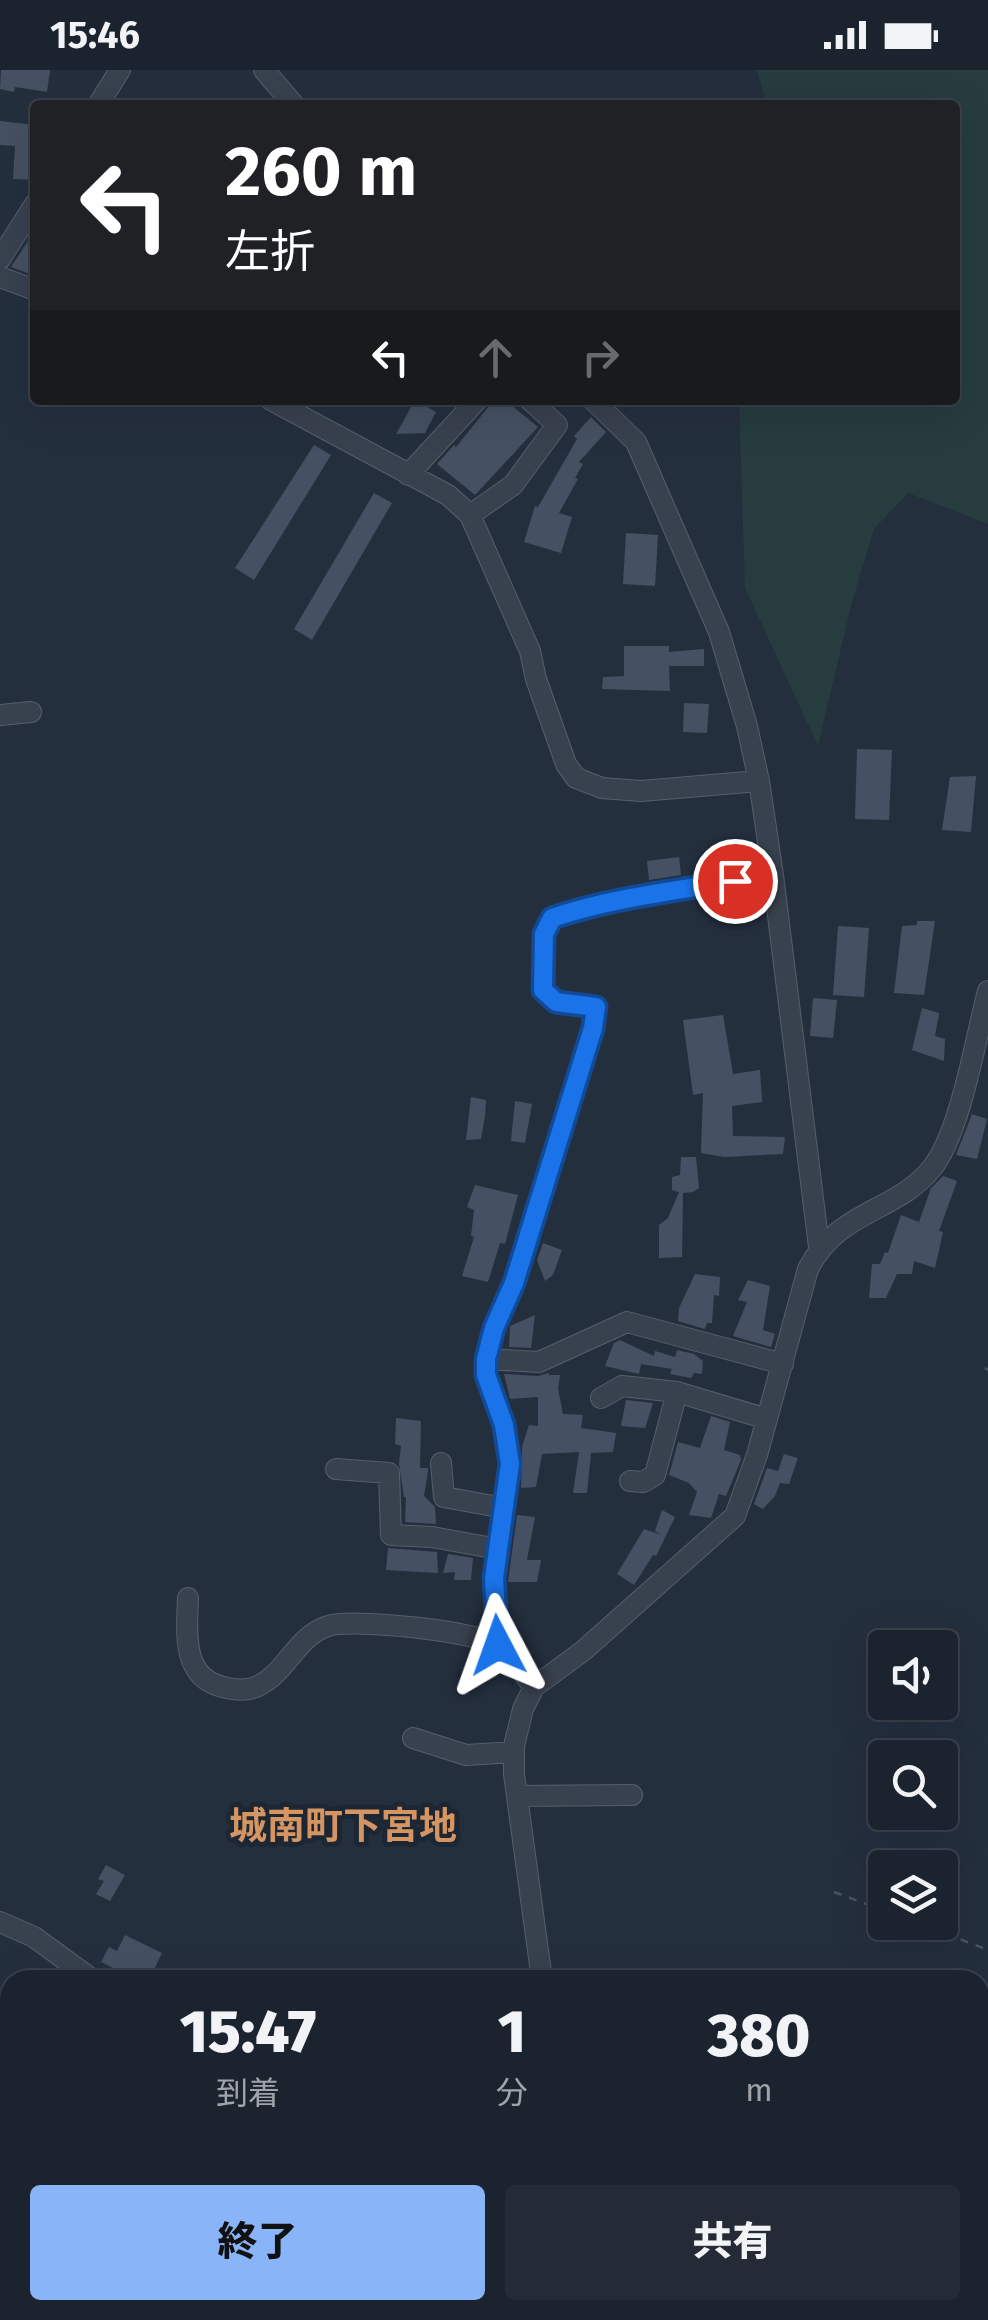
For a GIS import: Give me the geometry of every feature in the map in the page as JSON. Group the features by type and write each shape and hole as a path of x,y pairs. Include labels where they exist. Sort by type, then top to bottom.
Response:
{"street":[{"path":"101,100 120,70"},
{"path":"264,70 290,100"},
{"path":"0,259 8,232 30,209"},
{"path":"0,277 30,288"},
{"path":"280,405 448,495 470,514 530,650 536,679 566,764 576,778 602,788 641,790 759,780"},
{"path":"408,475 472,405"},
{"path":"470,514 513,486 557,425 535,405"},
{"path":"597,405 636,442 719,632 759,780 819,1247"},
{"path":"0,716 32,712"},
{"path":"534,1688 498,1645 494,1578 510,1464 504,1425 486,1375 486,1359 494,1328 514,1283 593,1028 596,1007 556,1002 543,990 544,934 552,918 622,900 773,875"},
{"path":"541,1970 514,1752 523,1709 534,1688 584,1651 736,1516 808,1270 819,1247 837,1231 915,1184 932,1168 950,1134 988,992"},
{"path":"486,1359 539,1362 627,1322 783,1364"},
{"path":"601,1398 622,1386 677,1392 767,1419"},
{"path":"630,1482 642,1482 655,1475 677,1392"},
{"path":"441,1463 444,1496 504,1508"},
{"path":"336,1468 390,1473 391,1535 432,1537 498,1549"},
{"path":"188,1598 187,1646 193,1666 210,1684 238,1690 261,1685 310,1635 330,1624 399,1625 498,1645"},
{"path":"413,1738 466,1755 514,1752"},
{"path":"517,1796 632,1795"},
{"path":"0,1922 34,1938 79,1970"}],"path":[{"path":"834,1892 868,1905"},
{"path":"958,1938 988,1950"}],"green space":[{"path":"757,70 988,70 988,524 908,493 874,529 852,602 818,746 745,588 739,405 960,405 960,100 766,100"}],"building":[{"path":"1,70 50,70 47,92 0,89"},
{"path":"0,121 30,124 30,180 13,179 15,146 0,145"},
{"path":"30,238 30,274 11,267"},
{"path":"412,405 424,405 436,412 425,433 396,434"},
{"path":"490,405 511,405 538,427 475,495 437,464"},
{"path":"591,417 606,432 579,462 583,464 575,478 578,479 559,513 572,517 561,553 524,542 535,506 538,507 577,439 574,436"},
{"path":"314,445 331,455 254,580 235,568"},
{"path":"374,493 392,503 312,640 294,629"},
{"path":"626,533 658,535 655,586 623,584"},
{"path":"624,646 669,646 669,652 704,649 704,666 669,666 670,691 602,689 603,677 624,676"},
{"path":"684,703 709,704 707,733 683,732"},
{"path":"857,749 892,750 889,820 855,819"},
{"path":"976,776 971,832 942,830 950,777"},
{"path":"679,857 681,875 649,880 647,861"},
{"path":"917,921 935,921 924,995 894,993 902,926 917,925"},
{"path":"838,926 869,928 864,997 833,995"},
{"path":"813,998 837,1000 833,1038 810,1036"},
{"path":"922,1008 939,1013 935,1036 945,1039 944,1061 912,1050"},
{"path":"723,1015 733,1074 760,1070 762,1102 732,1106 733,1136 785,1137 783,1154 724,1157 701,1153 703,1093 693,1095 683,1020"},
{"path":"471,1097 486,1100 485,1116 481,1139 466,1140"},
{"path":"515,1101 532,1104 525,1143 511,1141"},
{"path":"972,1114 987,1119 977,1159 956,1155"},
{"path":"681,1157 696,1157 699,1188 683,1193 682,1257 659,1258 659,1225 668,1218 679,1192 672,1190 672,1177 680,1175"},
{"path":"943,1176 957,1181 939,1231 943,1232 935,1268 914,1261 912,1274 897,1274 886,1298 869,1298 872,1264 880,1264 885,1252 888,1253 901,1215 919,1222 931,1188"},
{"path":"475,1185 518,1195 505,1244 500,1243 488,1282 462,1276 474,1237 474,1210 467,1207"},
{"path":"543,1243 562,1250 553,1275 545,1281 537,1260"},
{"path":"695,1274 720,1277 712,1323 707,1323 705,1329 678,1321 679,1308"},
{"path":"748,1280 770,1286 763,1330 775,1334 771,1347 733,1336 747,1302 738,1300"},
{"path":"535,1315 531,1348 509,1347 510,1326"},
{"path":"620,1340 654,1356 655,1351 675,1357 677,1350 694,1354 703,1361 702,1374 694,1373 691,1378 670,1374 672,1369 641,1364 639,1374 605,1366 614,1343"},
{"path":"504,1374 560,1375 558,1389 563,1414 583,1415 581,1428 616,1433 613,1452 591,1453 587,1493 573,1493 579,1452 542,1454 536,1487 521,1488 522,1447 529,1425 538,1426 538,1397 510,1399"},
{"path":"626,1400 653,1403 645,1428 621,1426"},
{"path":"711,1416 730,1422 724,1450 740,1455 741,1460 726,1496 719,1494 711,1518 689,1515 697,1492 689,1483 669,1475 678,1442 700,1448"},
{"path":"396,1418 421,1421 420,1468 428,1468 424,1496 435,1507 436,1524 405,1522 401,1446 395,1444"},
{"path":"784,1454 798,1458 789,1484 780,1483 763,1509 754,1504 767,1468 778,1471"},
{"path":"662,1510 675,1517 656,1556 634,1585 617,1574 644,1529 662,1535 655,1531"},
{"path":"517,1515 535,1517 527,1560 541,1560 537,1582 508,1582"},
{"path":"388,1548 437,1552 438,1573 386,1570"},
{"path":"448,1554 473,1558 471,1580 454,1580 455,1572 443,1573"},
{"path":"106,1865 125,1875 110,1901 96,1894 104,1881 98,1879"},
{"path":"125,1935 162,1953 154,1970 117,1970 101,1962 109,1947 117,1951"}],"district":[{"name":"城南町下宮地","path":"343,1826"}],"route":[{"path":"498,1645 494,1578 510,1464 504,1425 486,1375 486,1359 494,1328 514,1283 593,1028 596,1007 556,1002 543,990 544,934 552,918 566,914 622,900 735,881"}]}
